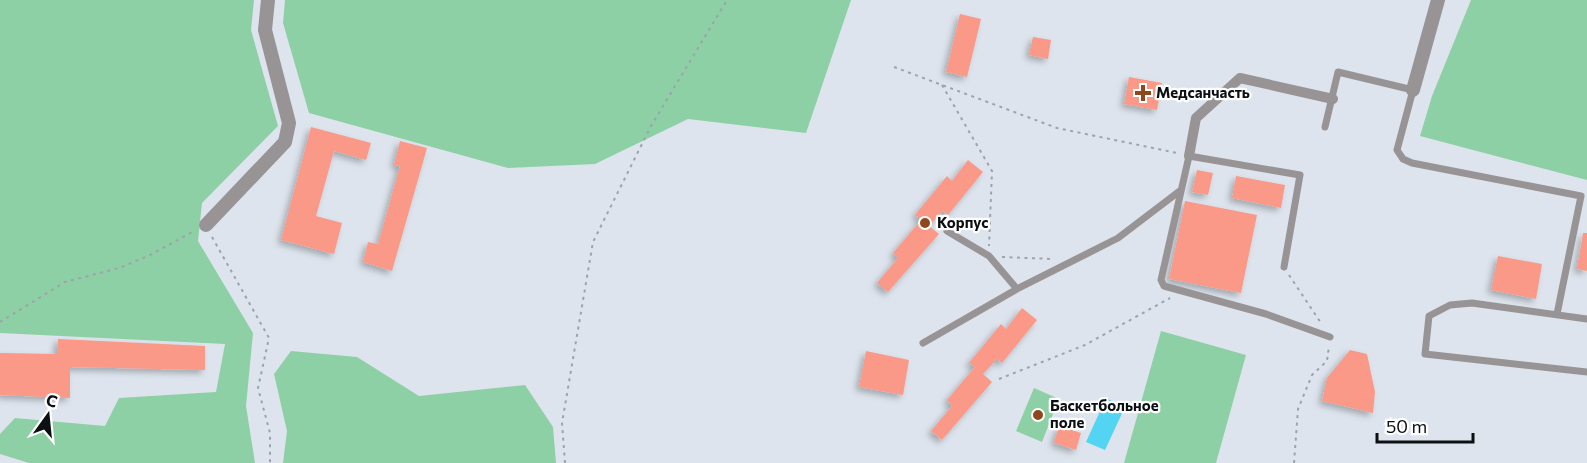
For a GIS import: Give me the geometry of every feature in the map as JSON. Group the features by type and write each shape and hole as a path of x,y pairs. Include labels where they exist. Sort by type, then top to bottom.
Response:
{"street":[{"path":"206,225 285,142 289,123 265,30 268,0"},
{"path":"1413,90 1438,0"},
{"path":"1189,156 1196,118 1240,78 1333,99"}],"lane":[{"path":"1325,127 1338,72 1413,90 1397,150 1403,159 1412,163 1584,196 1557,314"},
{"path":"1284,267 1300,175 1189,156 1161,280 1164,286 1266,314 1330,337"},
{"path":"923,343 1017,289 1118,238 1181,190"},
{"path":"947,231 989,256 1017,289"},
{"path":"1587,319 1472,303 1450,305 1429,316 1425,354 1587,372"}],"path":[{"path":"565,463 562,423 594,242 651,126 727,0"},
{"path":"894,67 1057,128 1189,156"},
{"path":"942,85 992,171 989,256 1053,259"},
{"path":"0,322 65,282 119,268 148,256 206,225 269,338 258,388 270,433 270,463"},
{"path":"1284,267 1330,337 1327,361 1312,375 1298,409 1294,463"},
{"path":"999,379 1085,345 1182,291"}],"green space":[{"path":"0,0 254,0 251,30 278,126 202,203 198,241 253,333 246,406 255,463 29,463 0,454 0,434 15,418 105,426 119,398 216,392 225,344 0,333"},
{"path":"285,0 851,0 806,133 688,119 595,164 508,168 309,113 283,23"},
{"path":"1471,0 1587,0 1587,180 1420,136 1432,96"},
{"path":"1161,331 1246,355 1216,463 1124,463"},
{"path":"291,351 357,357 419,396 525,385 553,427 556,463 283,463 287,431 274,374"},
{"name":"Баскетбольное поле","path":"1034,388 1059,399 1042,442 1016,431"}],"water":[{"path":"1106,398 1125,407 1105,450 1086,442"}],"building":[{"path":"960,14 981,19 967,77 946,72"},
{"path":"1033,37 1051,40 1048,59 1029,55"},
{"name":"Медсанчасть","path":"1129,77 1162,83 1157,110 1124,104"},
{"path":"311,127 371,143 366,160 334,151 316,216 342,223 334,254 281,240"},
{"path":"400,141 427,148 392,271 363,262 368,242 378,244 400,166 394,165"},
{"name":"Корпус","path":"968,160 983,172 948,215 943,211 929,226 939,234 888,292 877,283 898,258 893,253 921,220 915,215 947,176 952,181"},
{"path":"1197,170 1213,173 1208,195 1192,192"},
{"path":"1236,176 1285,185 1281,208 1232,198"},
{"path":"1185,201 1257,215 1241,293 1169,279"},
{"path":"1583,233 1587,233 1587,271 1577,269"},
{"path":"1498,256 1542,264 1536,299 1491,290"},
{"path":"1022,308 1037,320 1002,363 997,359 983,374 992,382 942,440 931,431 952,406 947,400 975,367 969,363 1001,324 1006,329"},
{"path":"58,339 205,346 205,370 70,367 70,398 0,395 0,353 57,354"},
{"path":"1350,350 1367,354 1375,392 1373,413 1322,401 1327,378"},
{"path":"866,351 909,360 903,395 859,387"},
{"path":"1059,426 1081,433 1076,450 1054,443"}],"place":[{"name":"Медсанчасть","path":"1143,93"},
{"name":"Корпус","path":"925,223"},
{"name":"Баскетбольное поле","path":"1038,415"}]}
